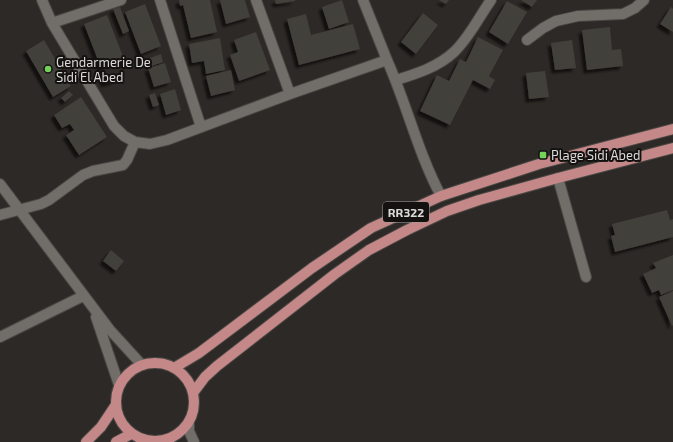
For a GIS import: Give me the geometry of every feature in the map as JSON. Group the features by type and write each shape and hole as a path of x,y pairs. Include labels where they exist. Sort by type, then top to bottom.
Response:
{"main road":[{"name":"RR322","path":"174,368 199,353 312,268 371,228 441,196 538,164 673,129"},
{"name":"RR322","path":"193,393 216,366 291,307 368,250 407,230 447,211 479,200 673,148"},
{"path":"153,363 164,364 174,368 182,374 189,383 193,393 194,405 192,416 188,422 178,434 167,440 155,442 139,438 131,434 123,426 118,417 115,406 119,385 125,376 142,365 153,363"},
{"path":"86,442 101,427 115,406"},
{"path":"116,442 131,434"}],"street":[{"path":"42,0 52,23 114,126 124,136 135,142 150,144 167,140 387,60"},
{"path":"52,23 121,0"},
{"path":"160,0 201,127"},
{"path":"256,0 290,94"},
{"path":"363,0 396,80 430,176 441,196"},
{"path":"396,80 422,72 453,54 491,0"},
{"path":"527,40 543,28 556,21 578,16 623,14 636,8 644,0"},
{"path":"0,215 41,204 49,200 83,175 93,171 122,165 127,160 135,142"},
{"path":"558,178 586,277"},
{"path":"0,184 92,308 142,365"},
{"path":"0,337 83,296"},
{"path":"92,308 119,385"},
{"path":"188,422 189,431 194,442"}],"building":[{"path":"179,0 210,0 217,32 191,38 183,5 180,6"},
{"path":"220,0 245,0 250,17 226,24"},
{"path":"275,0 295,0 295,1 276,4"},
{"path":"342,0 349,22 329,29 322,7"},
{"path":"439,0 449,0 446,4"},
{"path":"521,0 537,0 532,7"},
{"path":"507,1 527,12 508,44 489,32"},
{"path":"145,4 161,46 141,54 125,12"},
{"path":"120,7 129,31 123,34 113,9"},
{"path":"671,7 673,9 673,32 660,24"},
{"path":"423,13 438,25 416,54 401,42"},
{"path":"306,14 311,35 353,24 360,49 299,65 287,19"},
{"path":"107,15 124,59 101,68 84,24"},
{"path":"610,27 612,50 621,49 623,66 587,70 582,30"},
{"path":"256,32 270,70 239,81 230,55 238,52 234,40"},
{"path":"478,37 503,50 489,76 495,80 490,89 473,80 450,125 420,111 437,75 449,81 460,59 466,62"},
{"path":"220,38 225,70 206,74 204,61 192,63 189,44"},
{"name":"Gendarmerie De Sidi El Abed","path":"44,40 71,86 53,97 26,51"},
{"path":"572,40 576,68 555,70 551,43"},
{"path":"161,54 163,62 152,66 150,58"},
{"path":"165,63 171,82 154,87 148,68"},
{"path":"231,70 235,90 211,96 206,76"},
{"path":"545,71 549,97 529,99 526,73"},
{"path":"113,73 115,81 104,84 102,75"},
{"path":"175,89 181,110 166,115 160,94"},
{"path":"69,91 73,95 65,102 61,98"},
{"path":"155,93 159,105 153,107 149,95"},
{"path":"81,97 107,137 79,155 66,135 74,130 70,124 62,128 54,115"},
{"path":"667,210 670,220 673,219 673,237 615,252 611,236 615,235 612,224"},
{"path":"111,250 124,261 116,271 103,261"},
{"path":"673,255 673,290 661,295 659,290 652,293 643,274 656,268 653,263"},
{"path":"673,291 673,325 672,326 659,297"}],"place":[{"name":"Gendarmerie De Sidi El Abed","path":"48,69"},
{"name":"Plage Sidi Abed","path":"543,155"}]}
